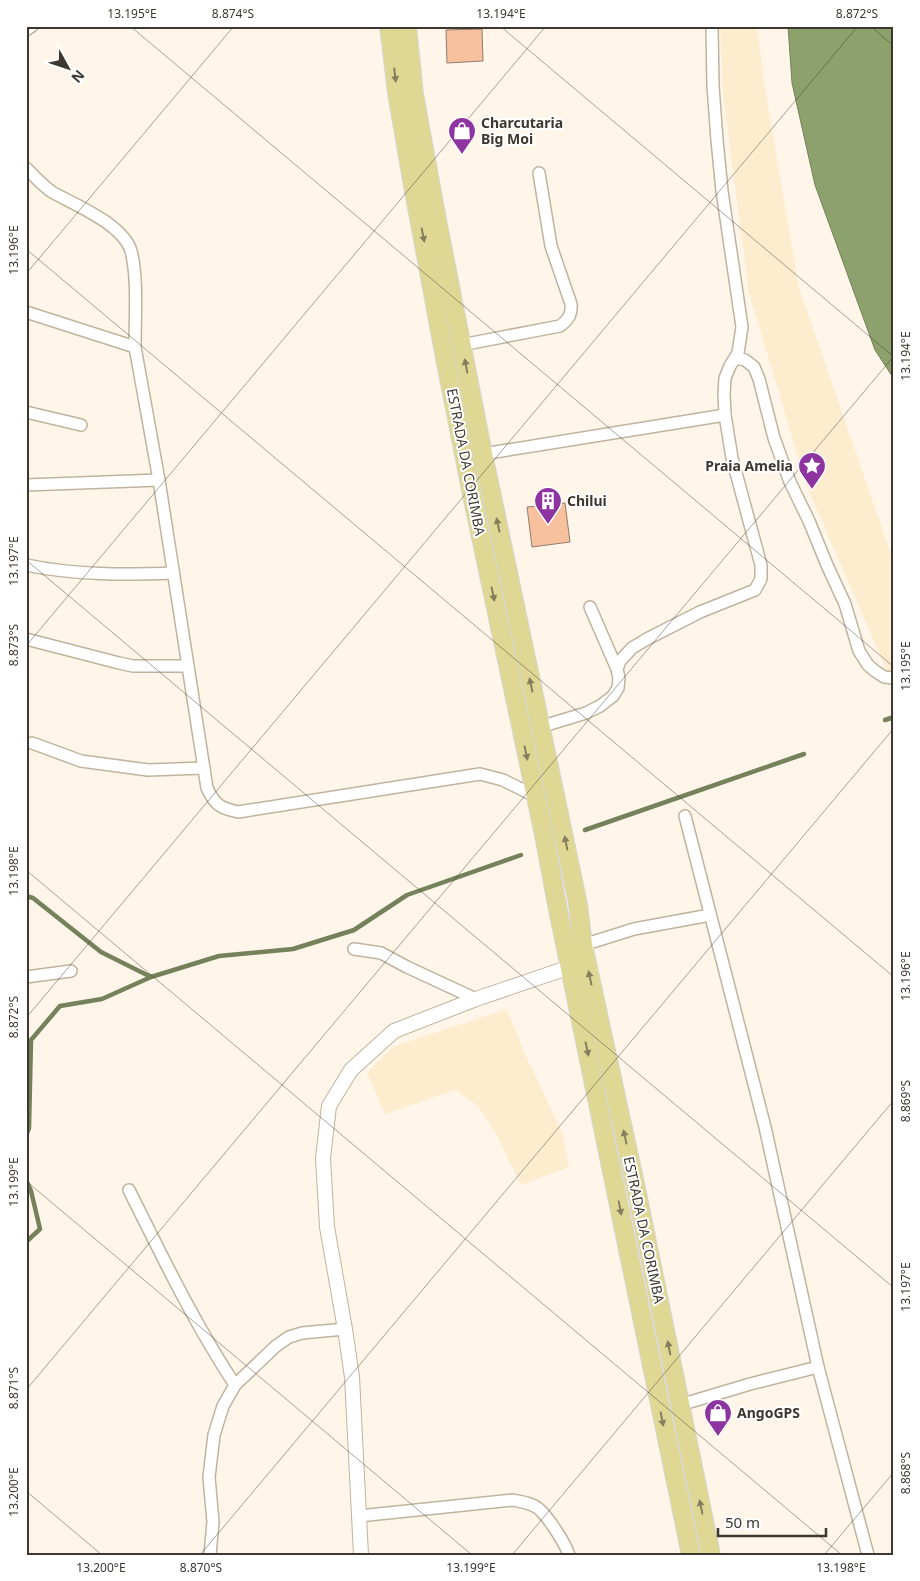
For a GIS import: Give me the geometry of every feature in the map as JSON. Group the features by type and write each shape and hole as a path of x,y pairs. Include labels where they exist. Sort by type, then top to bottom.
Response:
{"main road":[{"name":"ESTRADA DA CORIMBA","path":"389,26 397,93 412,180 472,495 691,1555"},
{"name":"ESTRADA DA CORIMBA","path":"407,26 414,94 436,220 483,454 577,898 583,945 635,1184 711,1555"}],"street":[{"path":"26,30 32,26"},
{"path":"617,669 620,661 632,648 647,638 700,612 755,590 761,580 761,565 732,458 725,414 725,378 738,353 742,327 716,140 712,26"},
{"path":"26,168 50,190 93,214 118,231 126,239 131,251 135,278 135,347 159,480 207,788 212,799 223,809 238,812 480,774 503,780 535,796"},
{"path":"461,345 560,326 568,320 571,312 570,304 551,246 539,173"},
{"path":"26,312 135,347"},
{"path":"735,358 745,360 754,367 774,438 790,482 845,604 859,652 875,672 884,677 894,678"},
{"path":"26,412 81,426"},
{"path":"483,454 725,414"},
{"path":"26,484 159,480"},
{"path":"26,565 44,569 90,573 173,573"},
{"path":"540,727 586,713 600,706 613,696 618,688 617,669 590,607"},
{"path":"26,640 133,666 188,666"},
{"path":"32,743 81,761 148,770 204,768"},
{"path":"685,816 764,1127 818,1367 868,1555"},
{"path":"583,945 634,929 710,915"},
{"path":"354,949 381,953 407,968 476,999"},
{"path":"361,1555 352,1377 327,1227 323,1158 329,1106 352,1070 394,1031 476,999 570,967"},
{"path":"26,977 71,971"},
{"path":"128,1190 197,1322 216,1356 235,1384"},
{"path":"210,1555 213,1522 209,1477 214,1435 223,1406 235,1384 276,1346 289,1337 302,1333 345,1329"},
{"path":"680,1405 750,1384 818,1367"},
{"path":"359,1516 513,1500 528,1503 539,1509 565,1543 569,1555"}],"shaded area":[{"path":"720,26 757,26 765,88 799,288 894,563 894,669 887,671 807,487 749,293 723,93"},
{"path":"788,26 894,26 894,379 875,350 815,185 792,83"},
{"path":"507,1009 524,1052 562,1132 569,1167 521,1185 495,1132 478,1106 455,1090 385,1114 367,1073 392,1047"}],"building":[{"path":"482,29 483,61 447,63 446,30"},
{"name":"Chilui","path":"565,503 570,542 532,547 527,507"}],"waterway":[{"path":"885,720 894,717"},
{"path":"585,830 804,754"},
{"path":"26,896 33,898 101,952 151,977 219,956 293,949 354,930 407,895 521,855"},
{"path":"26,1136 29,1128 31,1040 60,1006 102,999 151,977"},
{"path":"26,1180 31,1191 40,1229 26,1242"}],"place":[{"name":"Charcutaria Big Moi","path":"462,155"},
{"name":"Praia Amelia","path":"812,490"},
{"name":"Chilui","path":"548,525"},
{"name":"AngoGPS","path":"718,1437"}]}
